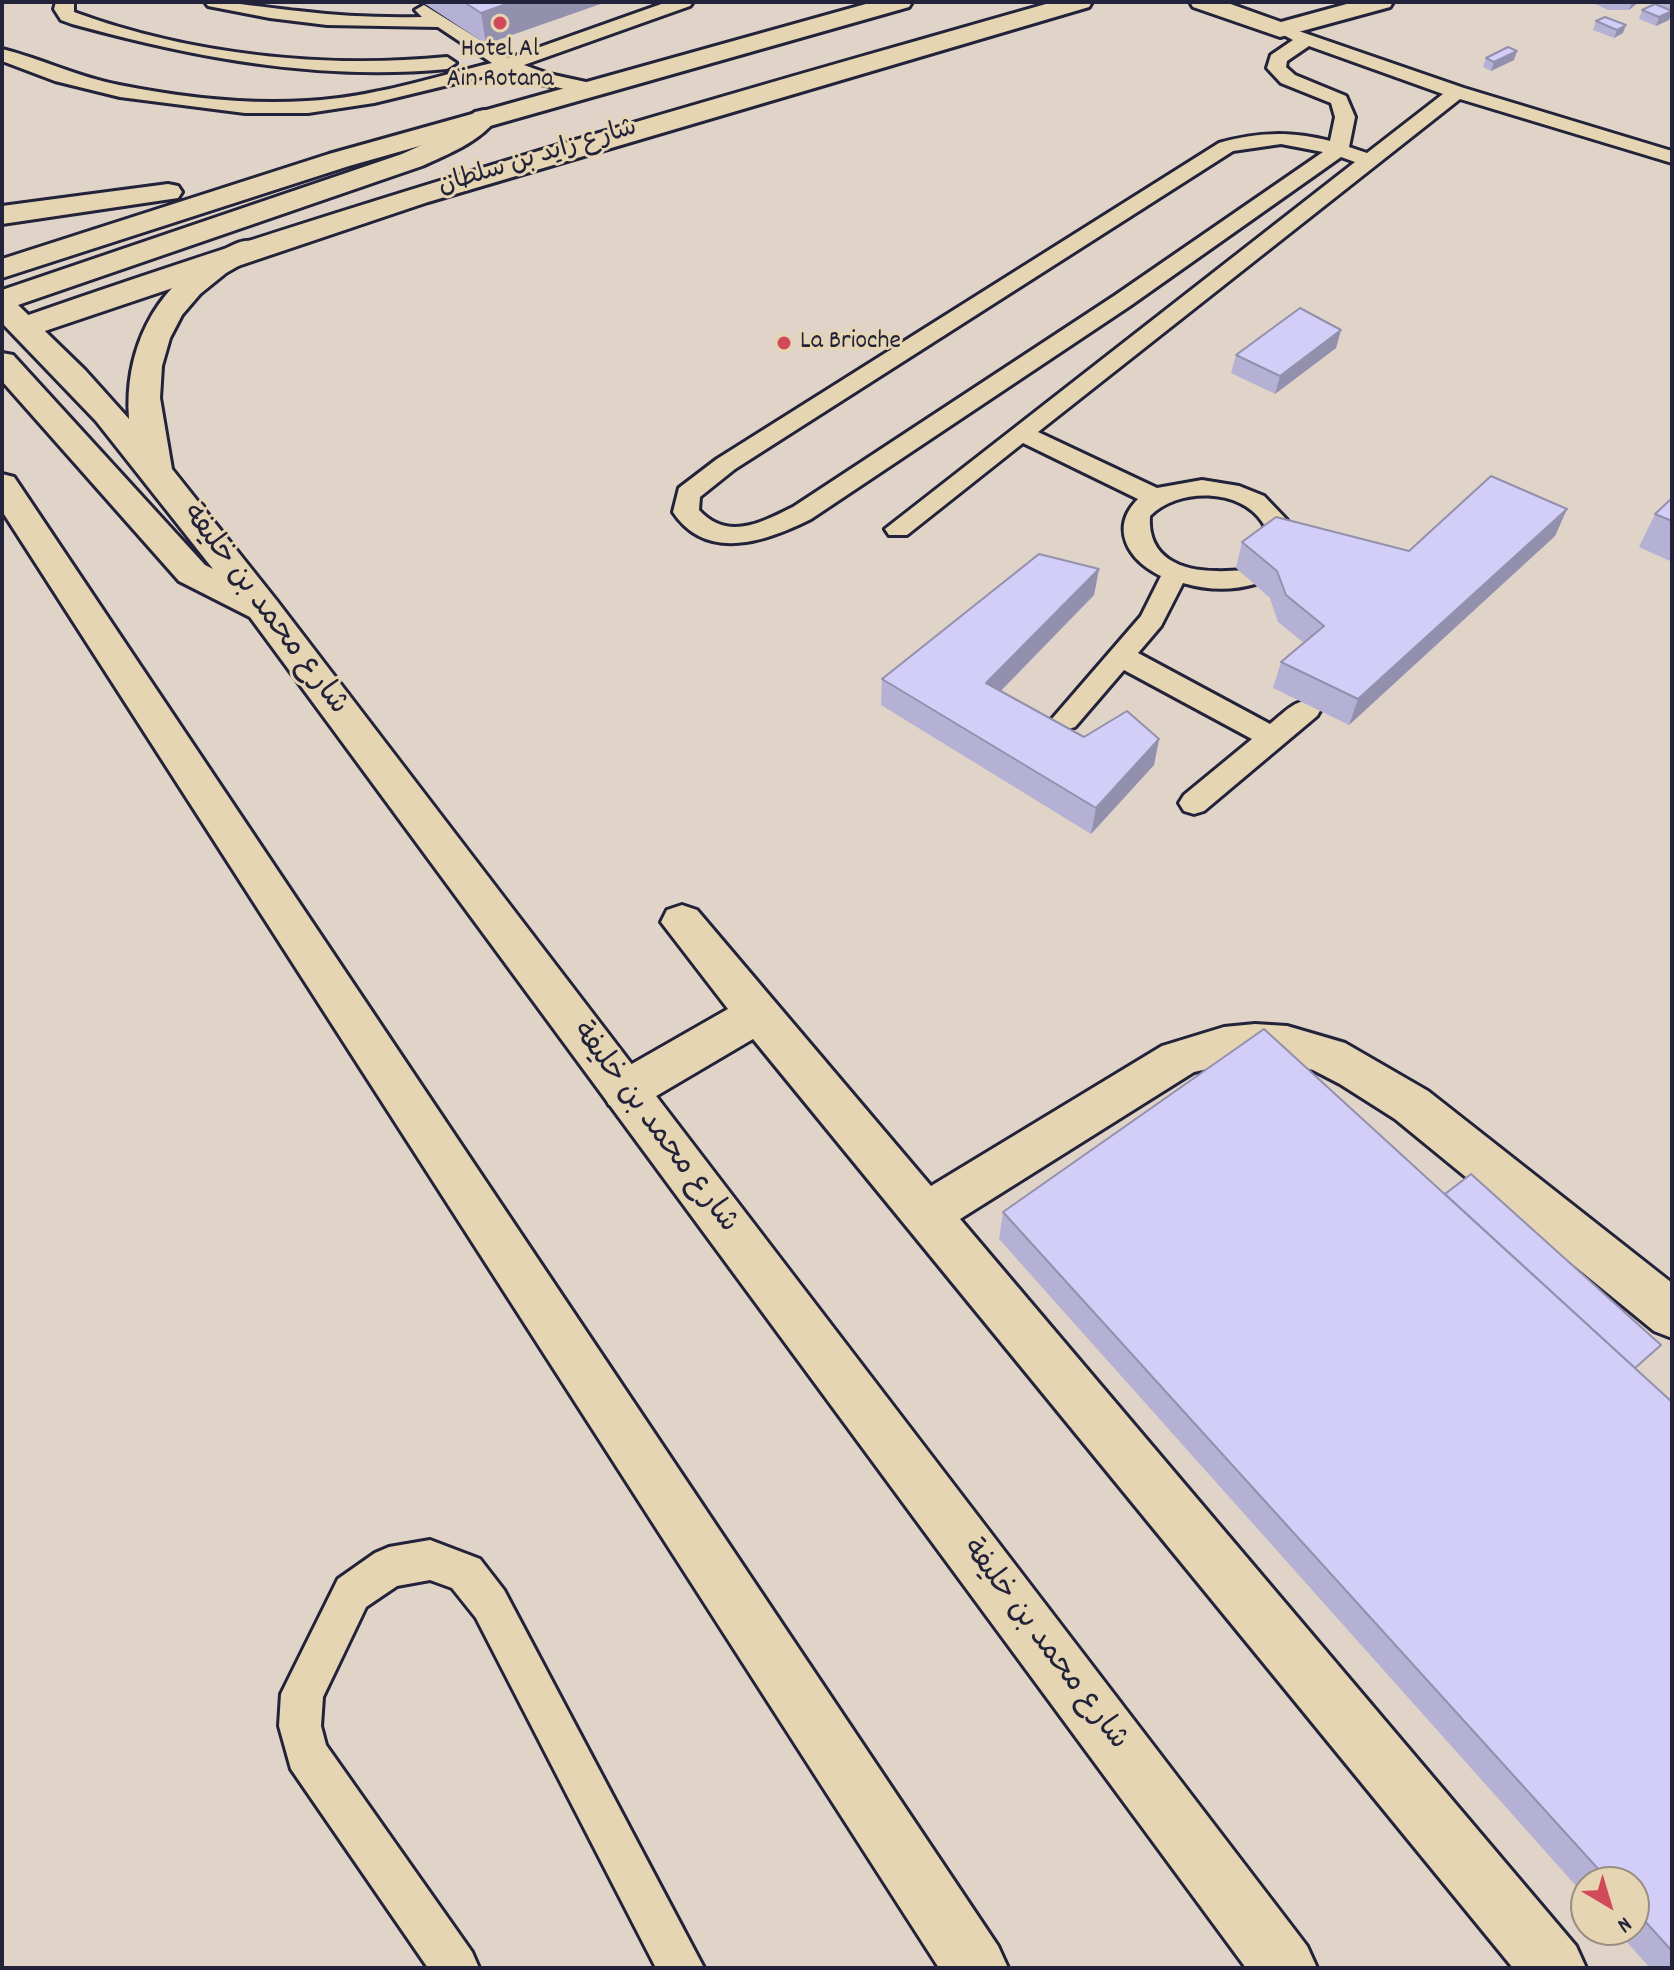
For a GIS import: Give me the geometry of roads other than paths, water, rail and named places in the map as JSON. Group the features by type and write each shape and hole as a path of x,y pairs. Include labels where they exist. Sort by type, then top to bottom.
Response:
{"main road":[{"name":"شارع زايد بن سلطان","path":"2,269 339,160 900,2"},
{"name":"شارع زايد بن سلطان","path":"7,318 249,248 619,133 1080,2"},
{"path":"1206,3 1280,30 1381,2"},
{"path":"7,318 412,160 454,141 484,118"},
{"path":"2,215 142,196 339,160"},
{"path":"155,471 143,414 147,359 155,330 186,288 226,259 249,248"},
{"name":"شارع محمد بن خليفة","path":"7,318 55,355 155,471 264,610 1285,1968"},
{"path":"2,362 192,573 211,586 264,610"},
{"path":"2,485 976,1968"},
{"path":"682,922 1554,1968"},
{"path":"625,1091 757,1014"},
{"path":"925,1215 1178,1059 1222,1045 1271,1042 1305,1049 1337,1061 1446,1130 1672,1314"}],"lane":[{"path":"65,2 63,9 67,16 78,20 169,44 238,56 386,68 500,61"},
{"path":"214,2 315,18 442,22"},
{"path":"315,18 353,12 384,2"},
{"path":"411,2 500,61 544,79 588,88"},
{"path":"2,55 62,77 120,91 260,108 341,103 500,61 684,2"},
{"path":"1280,30 1457,92 1672,157"},
{"path":"1307,39 1278,59 1276,68 1288,79 1339,100 1345,117 1338,150 1122,301 802,513 751,535 732,538 715,535 686,512 688,494 726,464 1226,147 1263,136 1286,136 1338,150 1370,160"},
{"path":"500,61 518,85 518,108"},
{"path":"898,529 1457,92"},
{"path":"1023,434 1155,497"},
{"path":"1246,578 1223,582 1198,580 1175,573 1153,560 1139,544 1135,527 1140,511 1155,497 1176,489 1202,487 1228,490 1252,499 1271,513 1282,529 1283,547"},
{"path":"1065,720 1152,620 1175,573"},
{"path":"1121,656 1273,738"},
{"path":"1194,803 1307,709"},
{"path":"456,1968 306,1754 300,1726 302,1694 352,1593 389,1567 430,1560 466,1573 490,1604 681,1968"}],"place":[{"name":"Hotel Al Ain Rotana","path":"500,23"},
{"name":"La Brioche","path":"784,343"}]}
